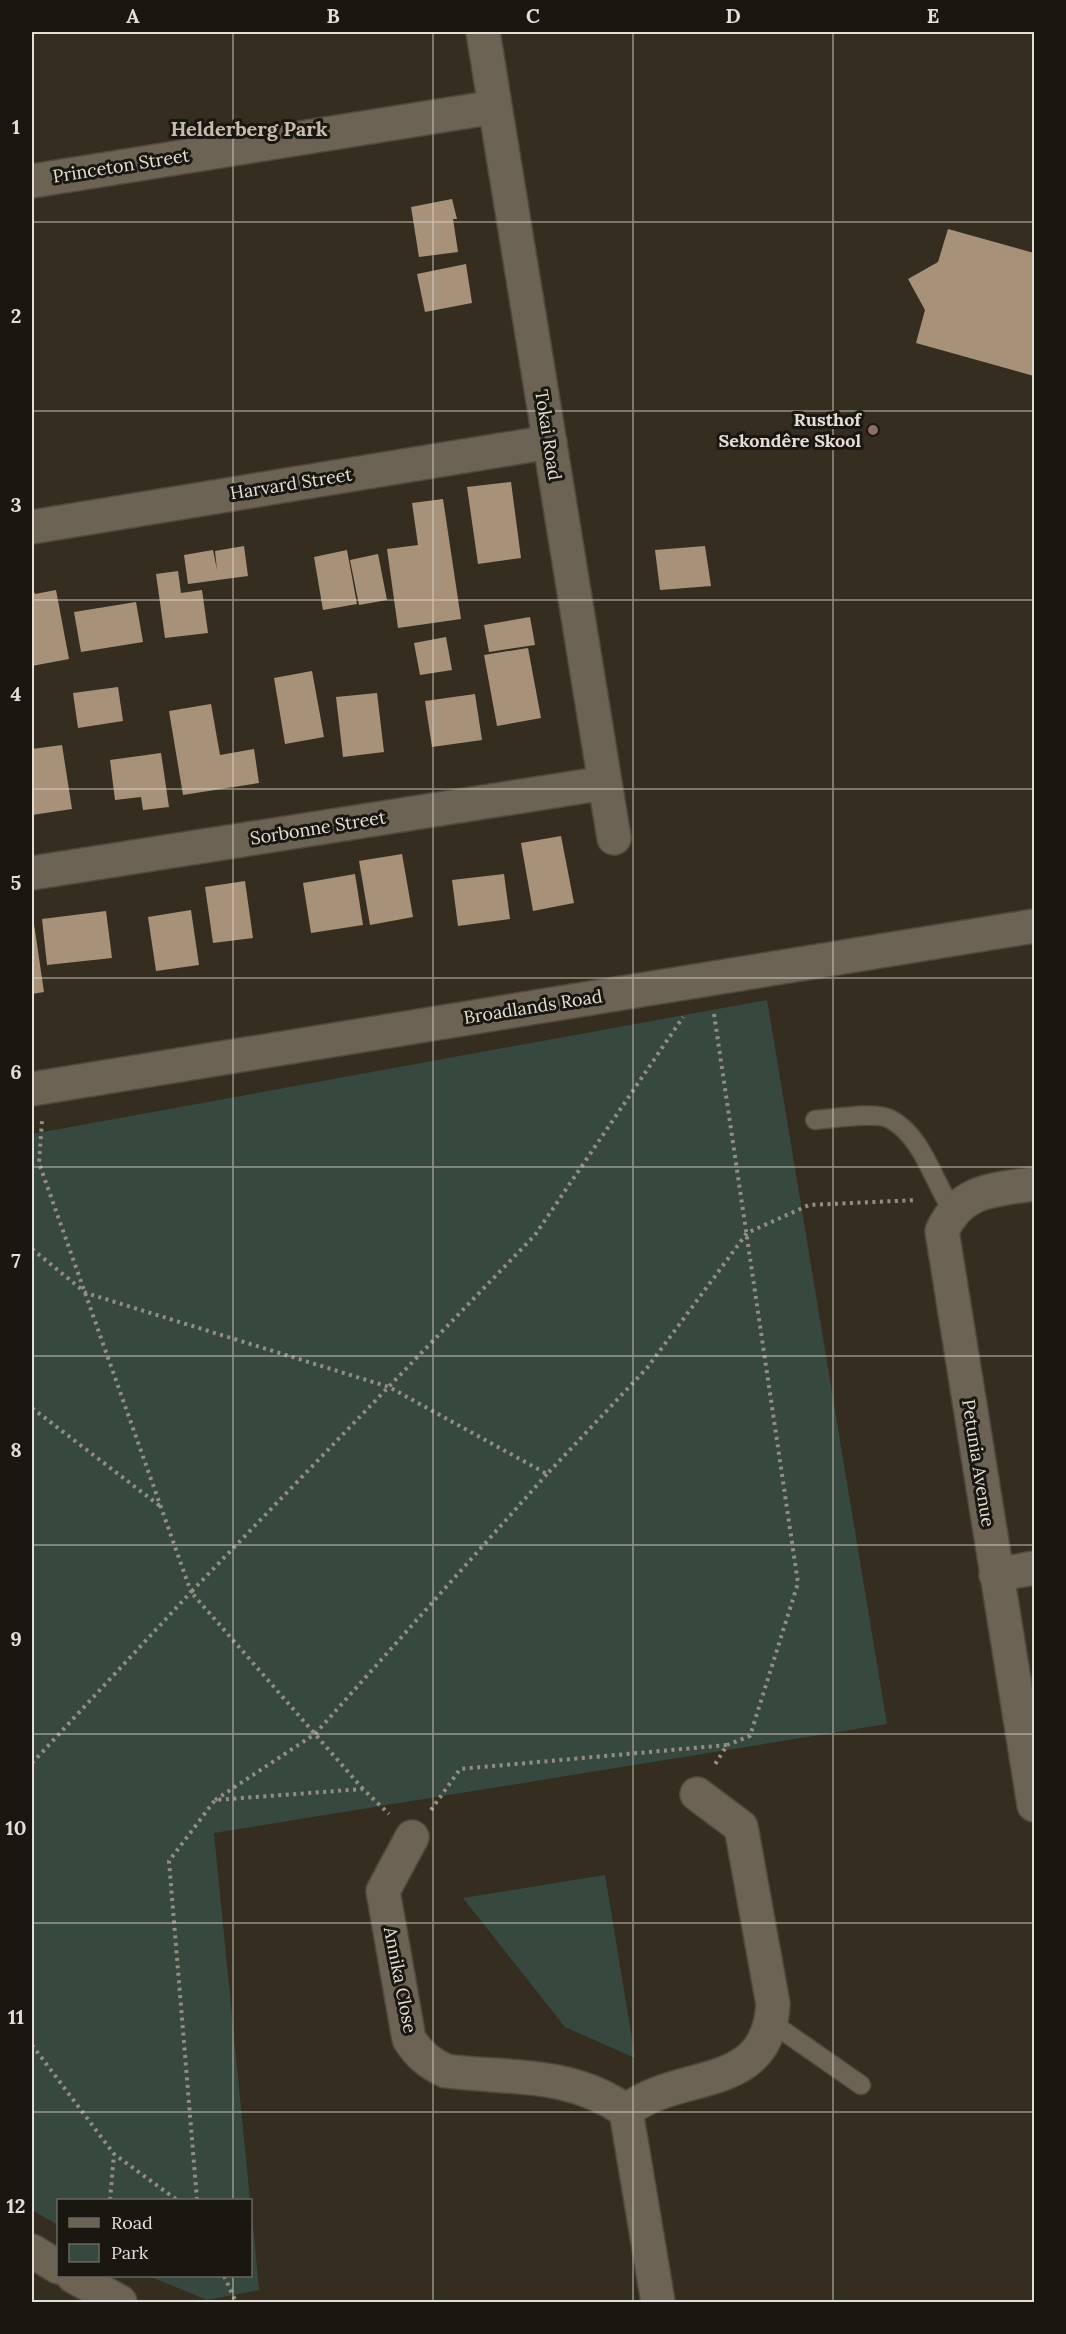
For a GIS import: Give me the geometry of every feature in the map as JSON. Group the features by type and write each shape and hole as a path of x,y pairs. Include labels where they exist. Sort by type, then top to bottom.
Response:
{"street":[{"name":"Tokai Road","path":"483,32 614,838"},
{"name":"Princeton Street","path":"32,180 495,107"},
{"name":"Harvard Street","path":"32,526 550,442"},
{"name":"Sorbonne Street","path":"32,873 605,783"},
{"name":"Broadlands Road","path":"38,1088 1035,926"},
{"path":"949,1205 982,1192 1035,1184"},
{"name":"Petunia Avenue","path":"949,1205 942,1231 944,1252 1035,1805"},
{"path":"996,1575 1035,1568"},
{"path":"658,2302 626,2111 651,2094 738,2069 759,2051 768,2038 772,2023 773,2004 741,1827 697,1794"},
{"name":"Annika Close","path":"412,1837 384,1891 409,2039 419,2053 432,2064 446,2071 579,2085 595,2091 626,2111"},
{"path":"32,2251 57,2266"},
{"path":"75,2277 120,2302"}],"lane":[{"path":"815,1120 877,1116 889,1118 911,1138 949,1205"},
{"path":"772,2023 861,2085"}],"path":[{"path":"709,978 798,1583 750,1736 727,1745"},
{"path":"32,1763 191,1592 535,1235 709,978"},
{"path":"38,1088 39,1163 191,1592 363,1789"},
{"path":"215,1800 315,1734 547,1474 646,1368 747,1233 809,1205 949,1205"},
{"path":"32,1249 86,1293 389,1387 547,1474"},
{"path":"32,1408 161,1507"},
{"path":"32,2045 114,2154 176,2199"},
{"path":"110,2199 114,2154"},
{"path":"224,2277 236,2302"}],"green space":[{"path":"767,1000 887,1724 214,1833 250,2199 57,2199 57,2224 32,2210 32,1134"},
{"path":"605,1875 635,2058 565,2027 463,1898"},
{"path":"252,2216 259,2290 207,2300 151,2277 252,2277"}],"building":[{"path":"452,199 457,219 453,219 458,252 419,257 411,207"},
{"path":"948,229 1034,253 1034,376 916,343 925,310 908,279 938,262"},
{"path":"466,264 472,303 425,312 417,274"},
{"path":"511,482 521,558 478,564 467,487"},
{"path":"443,499 461,619 398,628 387,549 418,545 412,503"},
{"path":"244,546 248,576 188,584 184,555 213,550 217,570 215,551"},
{"path":"705,546 711,586 660,590 655,550"},
{"path":"347,550 357,604 323,610 314,557"},
{"path":"378,554 387,600 359,605 350,560"},
{"path":"178,571 181,593 202,590 208,633 165,638 156,574"},
{"path":"32,587 35,594 56,590 69,659 32,666"},
{"path":"136,602 143,642 81,652 74,612"},
{"path":"530,617 535,645 489,652 484,625"},
{"path":"446,637 452,670 420,675 414,643"},
{"path":"528,648 541,718 497,726 484,655"},
{"path":"312,671 324,737 285,744 274,678"},
{"path":"118,687 123,721 78,728 73,693"},
{"path":"377,693 384,752 343,757 336,697"},
{"path":"475,694 482,740 432,747 425,701"},
{"path":"211,704 220,755 254,749 259,783 183,795 169,711"},
{"path":"62,745 72,809 32,815 32,749"},
{"path":"161,753 169,807 143,810 141,797 115,800 110,760"},
{"path":"561,836 574,903 533,911 521,843"},
{"path":"402,854 413,917 370,925 359,861"},
{"path":"355,874 363,925 311,933 303,883"},
{"path":"504,874 510,919 458,926 452,880"},
{"path":"245,881 253,938 213,943 205,887"},
{"path":"191,910 199,965 156,971 148,917"},
{"path":"106,911 112,958 47,965 42,919"},
{"path":"34,924 44,992 32,994 32,925"}],"place":[{"name":"Rusthof Sekondêre Skool","path":"873,430"}],"district":[{"name":"Helderberg Park","path":"249,129"}]}
